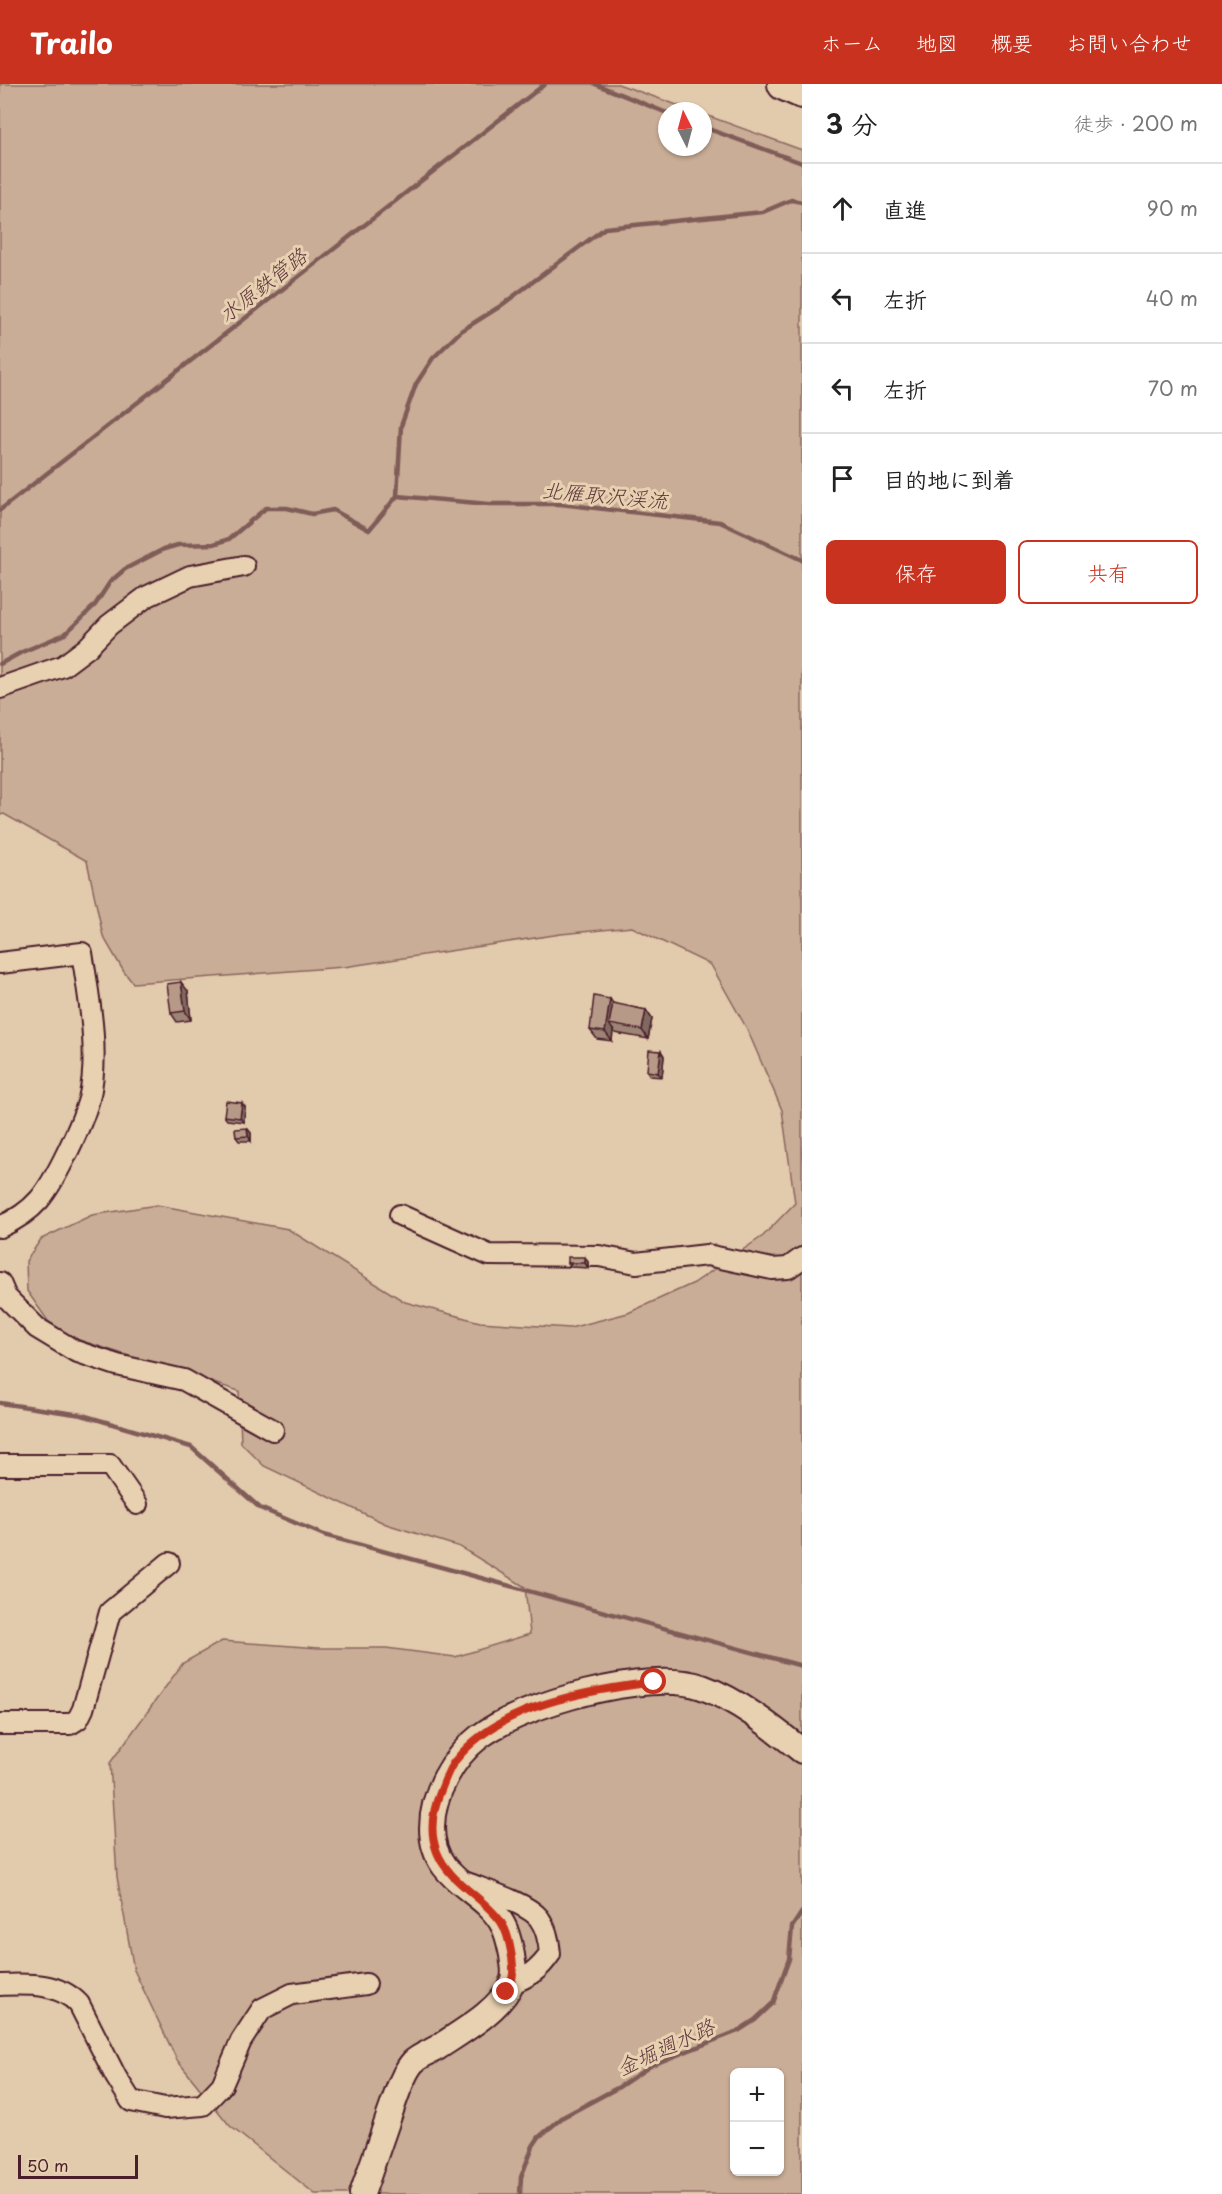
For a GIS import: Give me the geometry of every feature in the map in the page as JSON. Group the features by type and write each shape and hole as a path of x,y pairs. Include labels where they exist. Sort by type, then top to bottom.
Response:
{"street":[{"path":"0,688 63,666 146,597 190,576 244,566"},
{"path":"0,963 82,953 91,1012 93,1077 79,1128 50,1188 19,1218 0,1227"},
{"path":"400,1215 489,1255 599,1256 636,1263 707,1255 772,1269 788,1268 802,1258"},
{"path":"0,1283 6,1297 37,1328 75,1351 117,1365 184,1380 273,1430"},
{"path":"0,1465 110,1465 137,1504"},
{"path":"0,1724 70,1724 78,1719 83,1709 110,1612 169,1563"},
{"path":"362,2194 399,2087 413,2062 470,2026 493,2008 512,1983 514,1972 503,1924 490,1909 453,1878 442,1863 436,1849 432,1828 439,1795 453,1762 479,1737 514,1717 553,1701 607,1688 654,1682 701,1686 743,1708 802,1750"},
{"path":"453,1878 513,1902 538,1917 549,1936 550,1954 541,1967 526,1978 512,1983"},
{"path":"0,1985 31,1984 58,1988 71,1996 79,2004 116,2077 131,2101 165,2108 203,2105 222,2085 241,2041 262,2009 292,1994 366,1984"}],"shaded area":[{"path":"0,84 618,84 669,102 658,102 658,156 712,156 712,117 802,150 802,2194 315,2194 230,2126 177,2060 134,1970 117,1877 110,1763 183,1663 222,1641 319,1648 386,1648 455,1657 530,1634 525,1587 460,1547 386,1524 264,1466 241,1443 239,1391 73,1338 48,1321 27,1291 26,1261 41,1239 92,1215 157,1205 288,1229 405,1302 480,1322 570,1328 628,1313 694,1283 763,1236 795,1203 782,1110 747,1029 711,965 632,927 561,934 344,967 133,983 103,936 87,861 4,814 0,815"}],"building":[{"path":"181,982 185,1011 171,1013 167,984"},
{"path":"594,996 610,999 605,1032 590,1030"},
{"path":"613,1003 646,1010 642,1030 609,1024"},
{"path":"649,1050 661,1051 658,1073 647,1071"},
{"path":"226,1101 242,1103 240,1118 224,1116"},
{"path":"247,1128 248,1136 236,1137 235,1129"},
{"path":"568,1257 585,1257 585,1263 568,1263"}],"waterway":[{"name":"水原鉄管路","path":"0,510 545,84"},
{"path":"595,84 658,109"},
{"path":"712,130 802,163"},
{"path":"0,664 65,634 95,605 110,582 125,569 164,549 178,545 214,544 229,539 266,508 287,508 312,514 333,510 369,530 397,496 401,426 416,384 433,358 461,331 499,307 605,228 763,212 791,200 802,202"},
{"name":"北雁取沢渓流","path":"397,496 489,504 560,504 720,522 802,560"},
{"path":"0,1403 82,1415 191,1447 260,1508 324,1535 802,1666"},
{"name":"金堀週水路","path":"520,2194 521,2177 533,2146 539,2137 563,2117 619,2087 652,2065 738,2031 755,2020 773,2003 789,1959 792,1927 802,1912"}],"route":[{"path":"506,1992 512,1983 514,1972 503,1924 490,1909 453,1878 442,1863 436,1849 432,1828 435,1811 453,1762 479,1737 514,1717 553,1701 607,1688 654,1682"}]}
